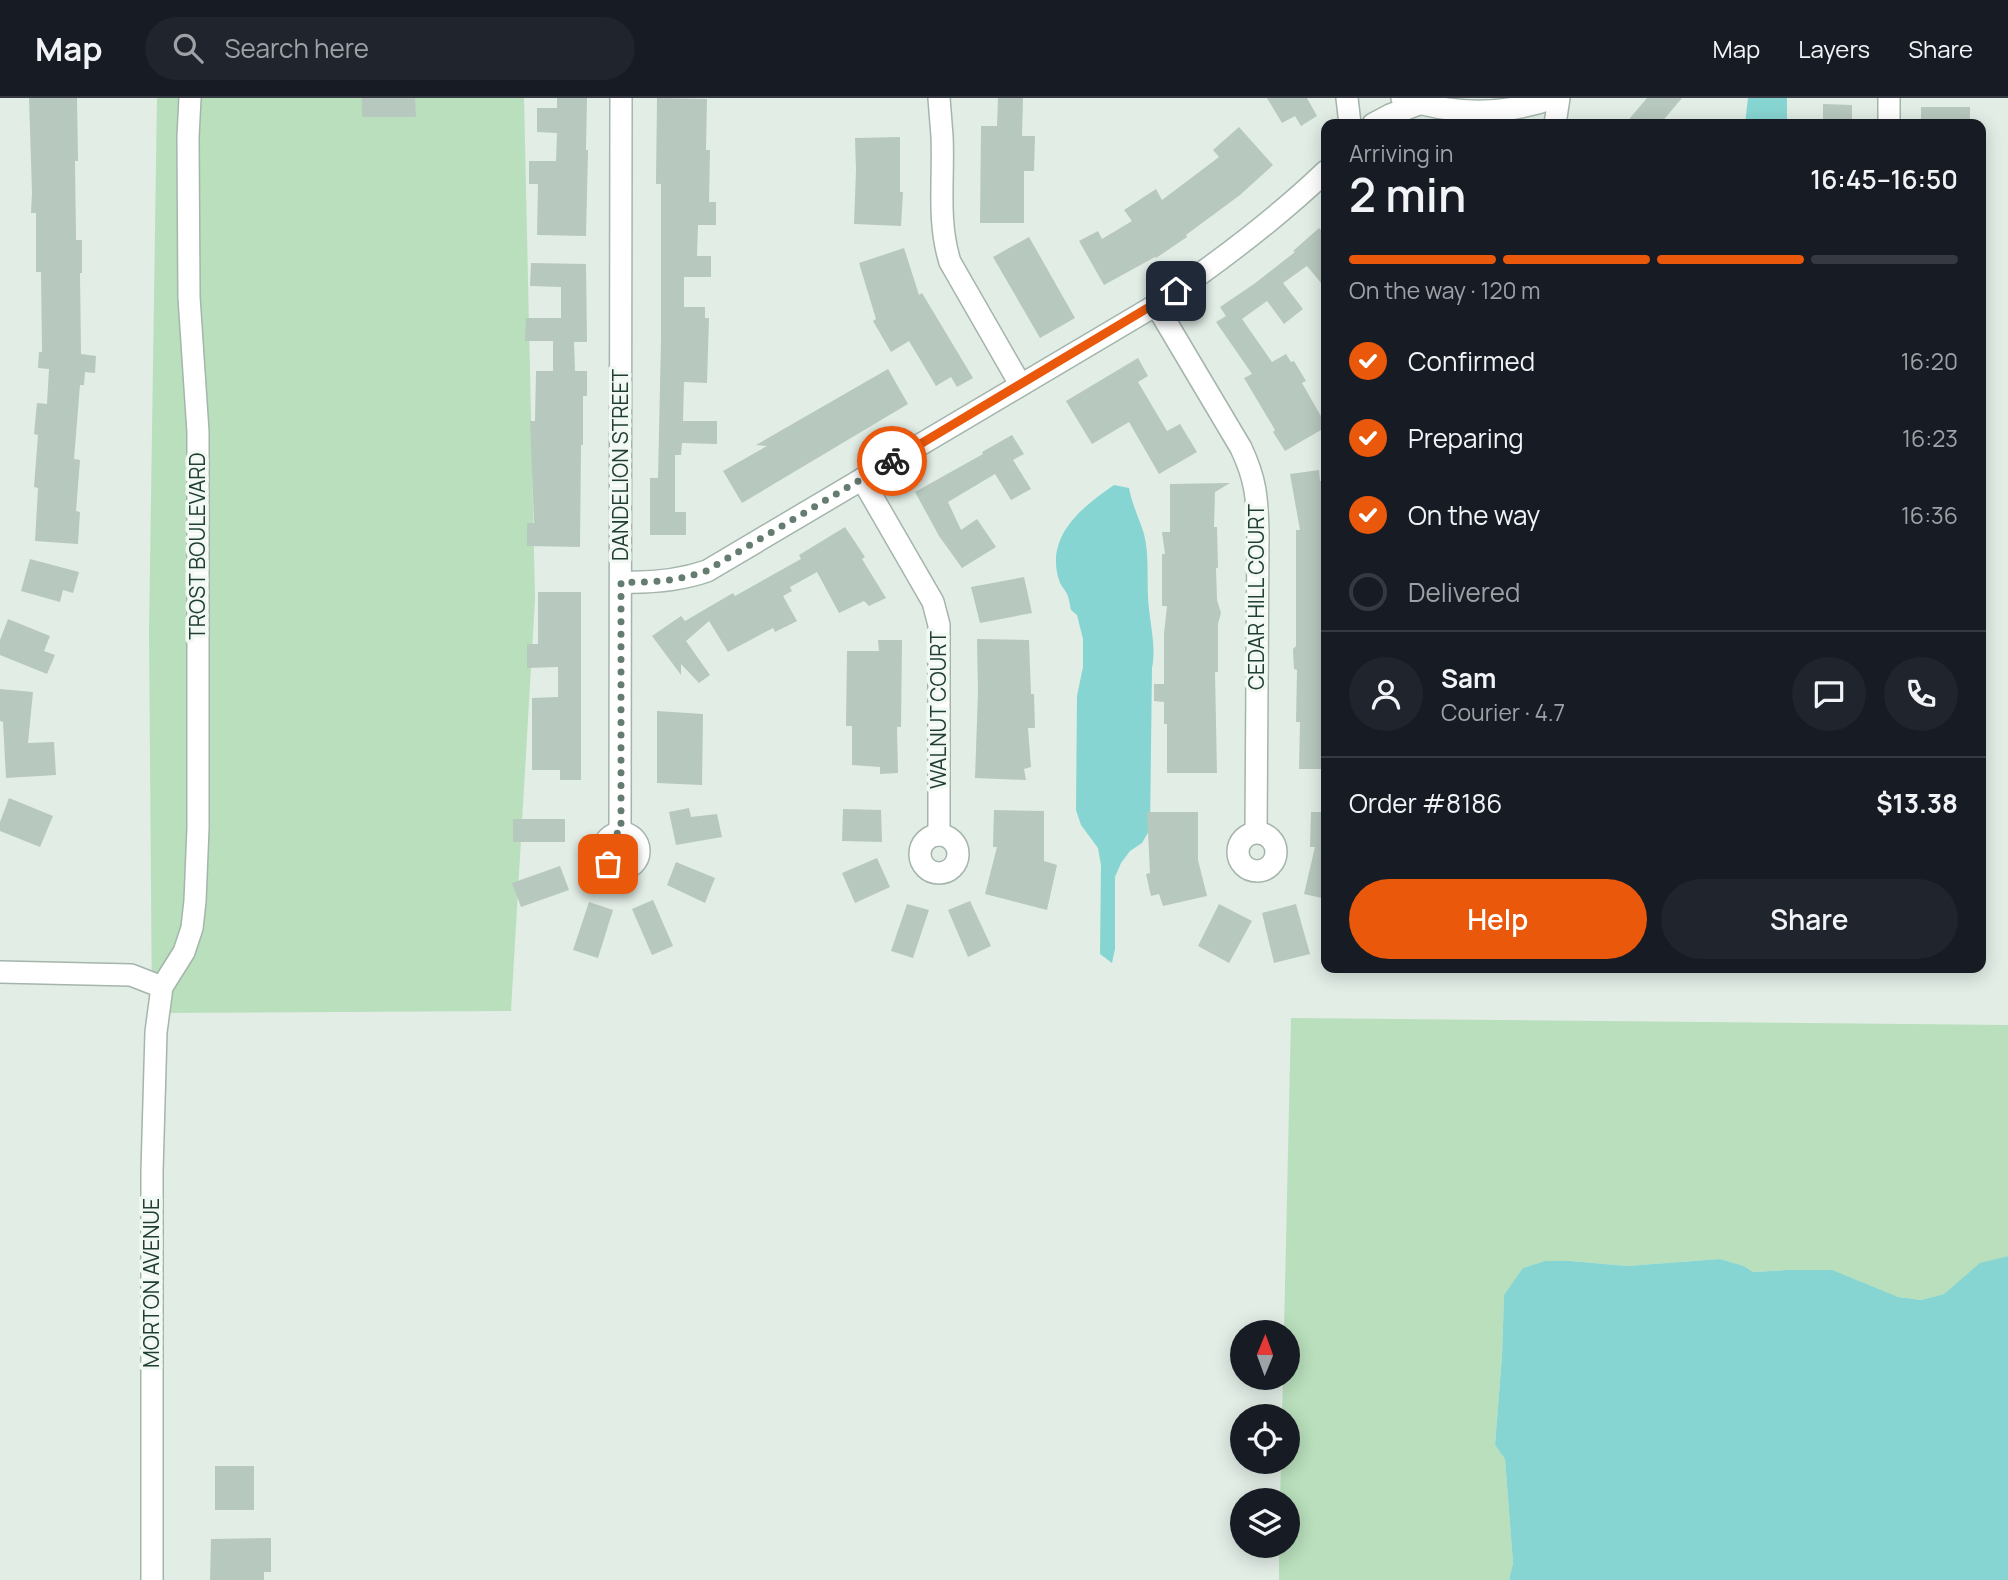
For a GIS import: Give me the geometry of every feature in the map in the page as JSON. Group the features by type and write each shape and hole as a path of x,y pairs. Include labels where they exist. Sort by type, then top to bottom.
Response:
{"street":[{"name":"TROST BOULEVARD","path":"162,987 184,952 192,928 197,840 198,432 189,297 190,98"},
{"name":"DANDELION STREET","path":"621,98 621,832"},
{"path":"939,98 944,243 950,262 1020,384"},
{"path":"1347,98 1349,119"},
{"path":"1381,119 1411,101 1462,111 1488,112 1518,108 1553,98"},
{"path":"1556,119 1559,98"},
{"path":"1889,98 1889,119"},
{"path":"1500,110 1512,119"},
{"path":"621,582 665,582 706,571 1156,305 1216,264 1296,200 1321,176"},
{"name":"CEDAR HILL COURT","path":"1156,305 1241,449 1251,469 1256,489 1256,832"},
{"name":"WALNUT COURT","path":"863,479 933,601 939,625 939,835"},
{"path":"0,972 131,975 162,987"},
{"name":"MORTON AVENUE","path":"152,1580 152,1171 154,1053 162,987"}],"green space":[{"path":"157,98 524,98 535,599 511,1011 152,1013 149,633"},
{"path":"1291,1018 2008,1025 2008,1256 1980,1264 1944,1294 1921,1300 1898,1297 1788,1270 1753,1272 1744,1266 1720,1259 1627,1266 1545,1261 1524,1268 1504,1295 1495,1445 1505,1459 1513,1563 1509,1580 1279,1580 1279,1558 1300,1558 1300,1488 1280,1488 1281,1474 1300,1474 1300,1404 1282,1404 1283,1390 1300,1390 1300,1320 1284,1320"}],"water":[{"path":"1748,98 1787,98 1787,119 1746,119"},
{"path":"1114,485 1129,488 1144,534 1154,653 1150,829 1142,843 1130,851 1121,863 1115,877 1115,949 1112,963 1100,954 1101,865 1098,848 1081,825 1076,810 1077,696 1083,667 1083,639 1077,615 1071,610 1056,564 1057,550 1069,524 1090,503"},
{"path":"2008,1256 2008,1580 1509,1580 1513,1563 1505,1459 1495,1445 1504,1295 1523,1268 1545,1261 1627,1266 1720,1259 1744,1266 1753,1272 1832,1270 1898,1297 1921,1300 1944,1294 1980,1263"}],"building":[{"path":"29,98 77,98 76,240 82,240 81,354 96,356 95,373 85,372 84,385 80,385 74,459 80,460 76,511 80,512 78,544 35,541 38,488 34,487 38,435 34,434 37,403 47,404 49,369 38,368 39,352 42,352 41,272 36,272 36,213 31,213"},
{"path":"362,98 415,98 416,117 362,117"},
{"path":"557,98 587,98 586,236 537,235 538,184 529,184 529,161 556,161 557,133 537,132 537,108 557,108"},
{"path":"657,98 707,99 709,202 716,202 716,225 698,225 697,256 711,256 711,277 684,277 684,307 705,307 705,318 709,318 707,383 684,382 683,421 717,421 717,444 682,443 681,455 675,455 675,512 686,512 686,535 650,535 650,478 658,478 661,340 661,184 656,184"},
{"path":"998,98 1023,98 1022,136 1035,136 1034,171 1024,171 1024,223 980,223 981,126 997,126"},
{"path":"1267,98 1307,98 1317,116 1301,126 1295,116 1282,123"},
{"path":"1647,98 1682,98 1664,119 1629,119"},
{"path":"1823,104 1852,105 1852,119 1823,119"},
{"path":"1921,107 1970,107 1970,119 1921,119"},
{"path":"1239,127 1273,165 1240,195 1186,235 1187,237 1156,258 1104,285 1079,241 1098,231 1102,239 1132,221 1124,210 1156,189 1162,200 1219,157 1213,150"},
{"path":"900,137 900,192 903,192 901,226 854,224 855,138"},
{"path":"1319,228 1321,230 1321,283 1307,266 1283,283 1303,309 1284,324 1267,301 1242,319 1272,362 1286,354 1291,362 1294,361 1306,381 1302,383 1321,416 1321,430 1285,451 1244,378 1252,374 1216,322 1226,316 1220,307 1254,284 1295,252 1293,251"},
{"path":"1029,237 1075,318 1040,338 993,257"},
{"path":"904,248 919,295 922,293 973,378 957,387 951,377 936,386 909,341 891,352 873,321 876,319 859,263"},
{"path":"531,263 586,264 587,342 574,342 575,371 587,371 581,445 580,547 527,546 527,523 534,523 530,421 535,421 536,371 553,371 553,341 525,341 526,318 561,318 561,287 530,286"},
{"path":"1138,358 1148,376 1138,382 1167,431 1180,424 1197,452 1159,474 1129,422 1092,444 1066,401"},
{"path":"888,369 908,404 742,503 723,471 767,446 756,445"},
{"path":"1012,435 1024,454 1013,460 1031,489 1011,500 995,474 948,502 961,530 977,519 996,547 962,568 939,536 915,492"},
{"path":"1319,470 1321,481 1321,769 1299,769 1300,722 1296,722 1297,670 1294,669 1293,649 1296,646 1296,530 1300,530 1290,474"},
{"path":"1230,483 1215,492 1217,600 1221,613 1218,624 1218,672 1215,672 1217,773 1167,773 1164,702 1154,701 1154,684 1164,684 1167,606 1162,606 1162,554 1165,554 1162,532 1170,532 1170,484"},
{"path":"845,527 865,557 862,559 886,598 869,606 864,601 839,613 817,572 790,587 792,591 783,596 797,621 775,632 773,628 728,652 709,621 686,641 710,675 699,683 681,664 681,675 652,636 681,616 685,621 801,559 799,555"},
{"path":"30,559 79,572 73,593 63,590 60,602 21,591"},
{"path":"1024,577 1032,613 980,623 971,587"},
{"path":"538,592 581,592 581,780 560,780 560,770 532,770 532,698 558,697 558,667 527,668 527,644 538,644"},
{"path":"8,619 50,636 44,651 55,655 47,674 0,655 0,640"},
{"path":"977,639 1029,640 1035,728 1028,728 1031,767 1024,769 1026,780 975,778"},
{"path":"878,640 902,640 901,727 897,727 898,773 880,774 880,767 852,765 852,726 846,726 847,651 879,651"},
{"path":"0,689 33,692 28,743 54,742 56,775 6,778 3,722 0,721"},
{"path":"657,711 703,714 702,785 657,783"},
{"path":"9,798 53,816 40,847 0,831 0,822"},
{"path":"689,808 691,817 717,814 722,837 676,845 669,812"},
{"path":"843,809 881,810 882,842 842,841"},
{"path":"994,810 1044,811 1044,861 1057,865 1047,910 985,894 997,847 993,847"},
{"path":"1147,812 1198,812 1198,860 1207,896 1163,906 1159,894 1151,896 1146,874 1150,873"},
{"path":"1311,812 1321,812 1321,898 1304,894 1315,847 1310,847"},
{"path":"513,819 565,819 565,842 513,842"},
{"path":"877,858 890,887 855,903 842,873"},
{"path":"676,862 715,878 705,903 667,885"},
{"path":"560,866 569,890 521,907 512,883"},
{"path":"653,900 673,946 652,955 632,909"},
{"path":"970,901 991,946 968,957 948,910"},
{"path":"589,902 613,910 598,958 573,950"},
{"path":"907,904 929,910 913,958 891,951"},
{"path":"1219,904 1252,921 1229,963 1198,946"},
{"path":"1296,904 1310,954 1274,963 1262,913"},
{"path":"215,1466 254,1466 254,1510 215,1510"},
{"path":"271,1538 271,1572 264,1572 264,1580 210,1580 211,1539"}],"way so far":[{"path":"608,864 604,858 604,844 614,834 621,832 621,582 665,582 706,571 892,461"}],"route":[{"path":"892,461 1176,291"}]}
